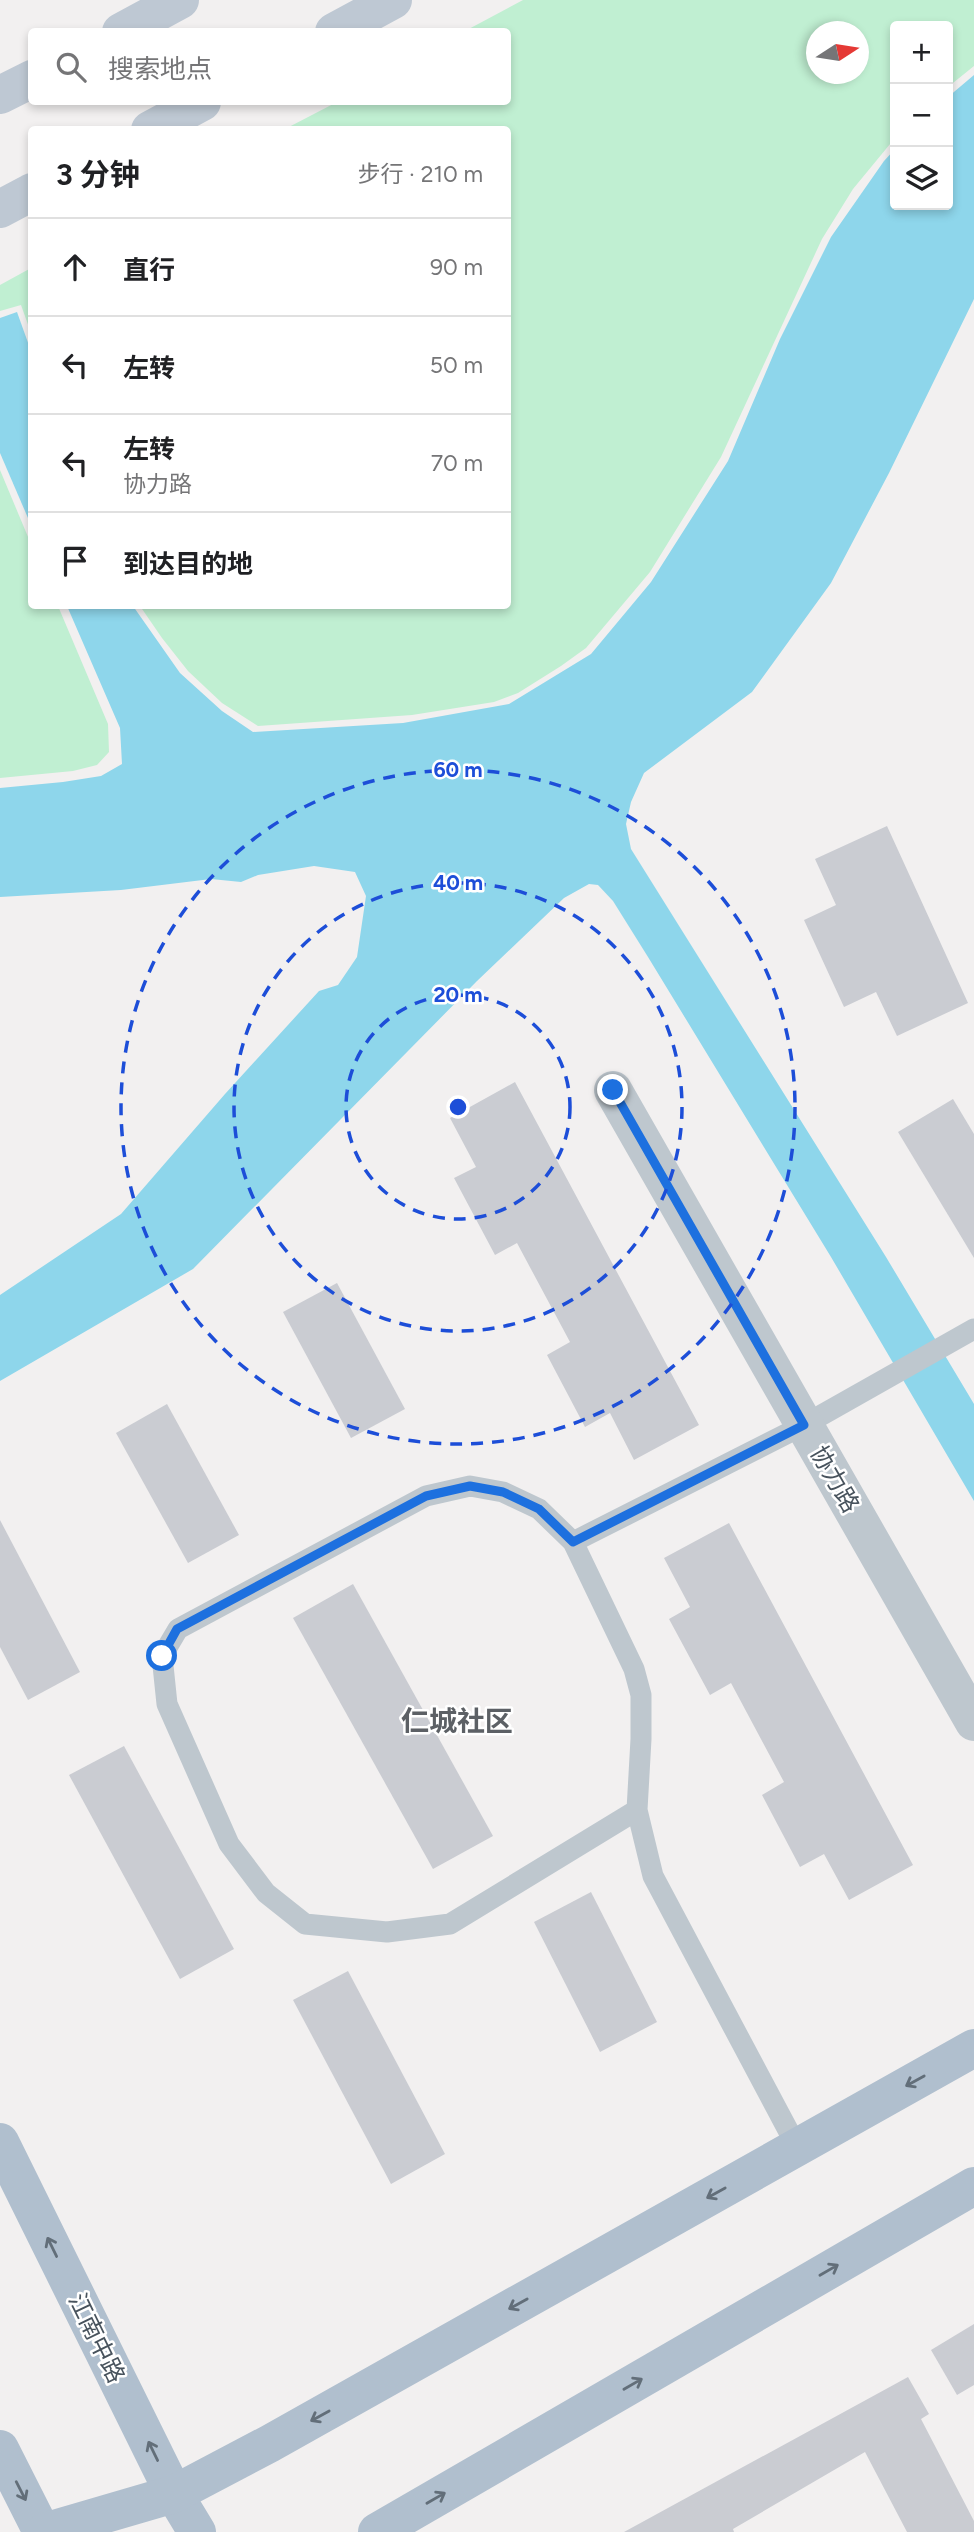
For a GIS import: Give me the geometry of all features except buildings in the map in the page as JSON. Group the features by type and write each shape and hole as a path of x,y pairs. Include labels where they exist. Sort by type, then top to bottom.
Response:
{"main road":[{"path":"128,28 180,0"},
{"path":"341,28 393,0"},
{"path":"0,95 28,81"},
{"path":"157,126 196,105"},
{"path":"0,209 28,194"},
{"path":"0,2449 43,2532 174,2494 281,2437 974,2048"},
{"name":"江南中路","path":"0,2143 174,2494 197,2532"},
{"path":"377,2532 974,2186"}],"street":[{"name":"协力路","path":"613,1090 974,1722"}],"lane":[{"path":"573,1542 804,1425 974,1329"},
{"path":"637,1811 450,1924 387,1932 305,1924 266,1893 229,1844 167,1704 162,1656 177,1629 426,1496 470,1486 503,1492 539,1509 573,1542 634,1669 641,1695 642,1739 637,1811 653,1876 797,2147"}],"green space":[{"path":"523,0 974,0 974,66 953,83 953,21 890,21 890,144 853,189 822,239 721,457 650,572 586,648 518,693 494,702 412,715 258,726 222,703 188,671 142,609 511,609 511,126 291,126 331,105 511,105 511,28 471,28"},
{"path":"28,270 28,325 21,305 0,311 0,285"},
{"path":"0,470 28,537 28,609 59,609 108,724 109,752 97,765 73,771 0,778"}],"water":[{"path":"974,75 974,299 889,473 831,583 752,692 644,773 631,802 626,824 631,849 886,1257 974,1404 974,1501 831,1257 648,957 613,901 598,885 589,884 564,898 477,981 193,1269 0,1381 0,1295 121,1214 319,991 338,985 357,957 366,896 355,872 314,866 258,875 241,882 211,879 121,890 0,897 0,788 101,776 122,764 120,728 68,609 135,609 180,673 222,711 253,732 403,723 509,704 591,654 651,582 728,461 780,339 831,237 890,154 890,210 953,210 953,93"},
{"path":"17,312 28,343 28,518 0,453 0,318"}],"district":[{"name":"仁城社区","path":"457,1721"}],"route":[{"path":"162,1656 177,1629 426,1496 470,1486 503,1492 539,1509 573,1542 804,1425 613,1090"}]}
